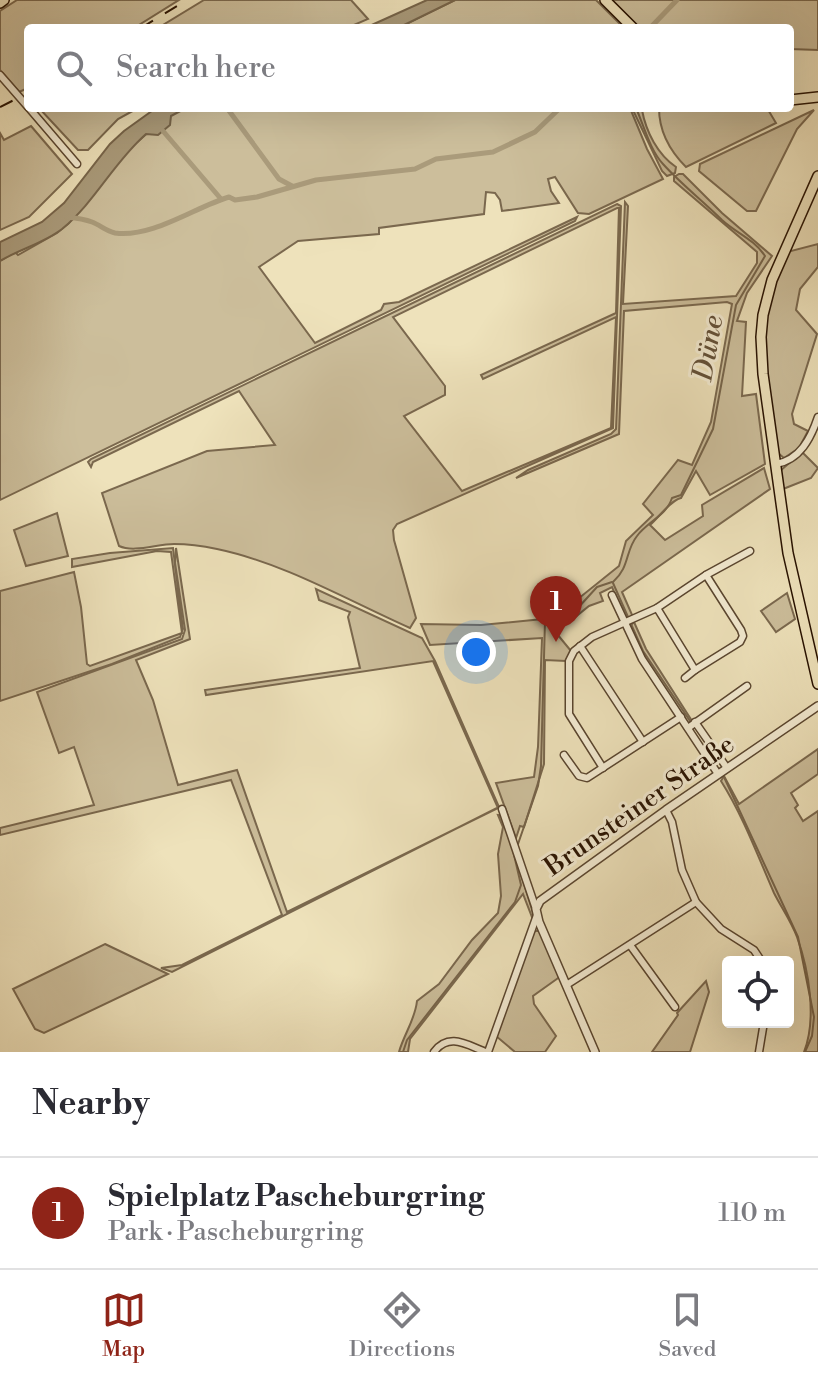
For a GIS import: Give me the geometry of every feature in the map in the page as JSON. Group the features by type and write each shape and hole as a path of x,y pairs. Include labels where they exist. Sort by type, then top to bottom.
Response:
{"main road":[{"path":"605,0 629,24"},
{"path":"794,100 815,100"},
{"path":"817,181 772,280 762,325 763,374 789,560 818,684"}],"street":[{"path":"0,75 24,103"},
{"path":"32,112 77,164"},
{"path":"776,464 788,461 816,433 818,417"},
{"path":"603,768 569,714 569,661 572,653 596,635 657,608 706,575 750,551"},
{"path":"685,678 740,642 743,636 706,575"},
{"path":"612,595 642,659 718,774"},
{"path":"657,608 695,670"},
{"path":"580,646 643,742"},
{"path":"688,728 747,686"},
{"name":"Brunsteiner Straße","path":"595,1052 537,912 540,901 818,706"},
{"path":"564,755 582,778 587,778 681,717"},
{"path":"695,722 727,768"},
{"path":"434,1052 442,1043 452,1040 487,1052 537,912 502,809"},
{"path":"666,810 672,822 682,870 696,902 716,925 754,950 758,956"},
{"path":"568,984 696,902"},
{"path":"630,945 675,1007"},
{"path":"759,1052 763,1028"}],"shaded area":[{"path":"17,0 179,0 140,24 24,24 24,90 19,92 0,70 0,11"},
{"path":"204,0 351,0 368,19 356,24 165,24"},
{"path":"427,0 455,0 406,24 374,24"},
{"path":"455,0 596,0 620,24 406,24"},
{"path":"612,0 818,0 818,50 794,49 794,24 636,24"},
{"path":"814,110 797,129 756,211 747,211 699,171 700,164"},
{"path":"43,112 131,112 118,119 88,150 78,150"},
{"path":"150,112 178,112 171,116 170,125 158,135 146,134 135,145 85,207 62,229 0,261 0,242 42,222 64,203 110,144"},
{"path":"175,112 632,112 663,179 589,214 578,213 555,177 548,179 559,203 502,211 495,193 486,192 484,214 379,228 379,234 298,241 259,267 315,343 381,310 384,304 399,302 577,217 575,221 0,500 0,261 15,252 18,255 69,223 113,164"},
{"path":"634,112 642,112 654,142 676,167 675,173 667,176"},
{"path":"659,112 769,112 776,123 686,167 666,140"},
{"path":"31,126 72,174 29,217 0,230 0,133 4,140"},
{"path":"679,174 683,174 772,256 747,293 737,321 746,322 742,396 756,394 765,464 710,495 696,471 681,498 669,505 650,525 665,540 703,516 702,505 764,468 770,489 622,592 633,617 626,619 612,587 600,593 603,601 589,606 568,623 548,623 571,651 566,661 545,660 544,764 524,827 520,826 516,838 496,783 534,777 542,638 430,645 421,624 481,625 543,619 563,611 619,566 626,541 653,515 643,504 678,460 692,465 711,422 732,304 727,302 624,311 619,434 516,478 616,429 625,202 628,206 623,304 736,296 757,263 757,252 674,181"},
{"path":"617,204 621,206 613,428 397,524 393,530 394,540 416,618 410,628 315,583 242,555 185,544 132,549 119,546 102,493 207,451 275,445 239,391 93,462 91,467 88,462","holes":["619,207 616,313 481,375 483,379 616,317 611,428 462,491 404,416 445,395 445,386 393,317"]},
{"path":"818,244 818,267 800,289 796,310 817,334 792,414 794,424 808,431 799,448 784,458 778,453 768,391 764,360 765,319 787,252"},
{"path":"802,452 818,468 811,478 783,489 780,471"},
{"path":"57,513 68,556 26,566 14,530"},
{"path":"173,548 182,632 171,552 157,551 72,567 72,559"},
{"path":"176,548 190,639 136,660 153,700 178,785 237,770 287,912 456,829 172,972 161,968 182,965 282,915 231,780 0,835 0,828 94,805 74,747 59,753 37,692 182,639 185,630 175,563"},
{"path":"74,572 87,664 90,666 181,633 180,637 112,664 0,701 0,591"},
{"path":"316,589 422,638 435,661 498,808 433,661 206,695 205,690 360,668 348,617 350,612 319,600"},
{"path":"787,593 795,619 776,632 761,611"},
{"path":"634,622 646,649 692,721 687,724 641,654 629,627"},
{"path":"818,749 818,774 791,793 803,821 818,811 818,1052 804,1052 811,1010 801,950 795,931 721,781 724,776 739,804"},
{"path":"498,815 503,816 534,916 523,894 410,1039 408,1052 399,1052 417,1001 439,984 472,940 498,913 501,896 498,854 503,827"},
{"path":"532,931 540,931 561,976 533,996 534,1004 556,1036 545,1052 515,1052 496,1036"},
{"path":"105,944 168,974 44,1033 35,1029 13,989"},
{"path":"706,981 709,992 690,1052 652,1052 677,1013"}],"waterway":[{"path":"654,24 677,0"},
{"path":"230,112 279,179 292,186"},
{"path":"67,217 89,221 115,233 144,231 229,197 235,200 257,197 316,180 415,169 436,159 493,152 535,132 556,112"},
{"name":"Düne","path":"613,582 622,571 637,536 666,509 672,498 681,495 713,429 736,305 765,256 663,164 651,145 638,112"},
{"path":"163,131 221,199"},
{"path":"518,844 538,786 541,766 545,621 567,620 597,587 612,582"},
{"name":"Düne","path":"613,583 628,617"},
{"name":"Düne","path":"631,624 643,651 690,721"},
{"name":"Düne","path":"724,777 798,937 814,1017 812,1036 805,1052"},
{"path":"403,1052 407,1040 515,902 521,885 512,846"}],"railway":[{"path":"148,24 187,0"},
{"path":"0,107 24,95"}],"place":[{"name":"Spielplatz Pascheburgring","path":"556,642"}]}
